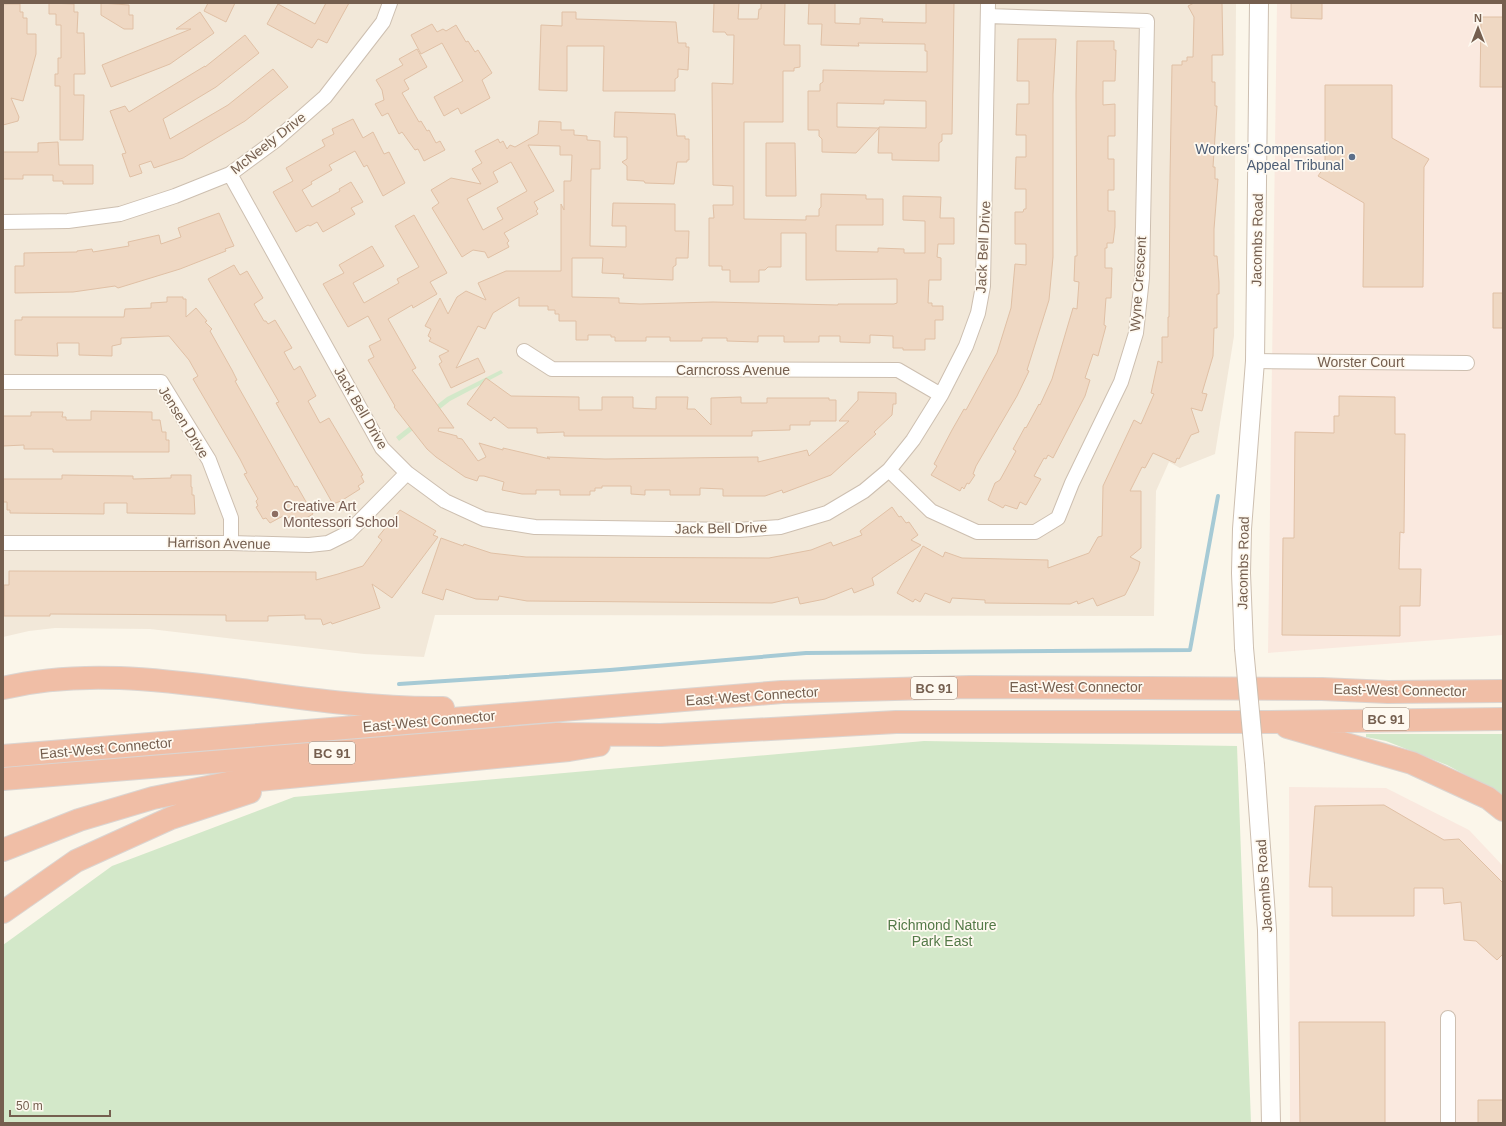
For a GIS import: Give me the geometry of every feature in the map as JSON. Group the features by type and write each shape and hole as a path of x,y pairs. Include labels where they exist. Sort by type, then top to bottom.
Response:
{"highway":[{"path":"3,688 60,678 175,681 371,705 428,708 498,707 548,710"},
{"path":"1322,688 1376,680 1503,680"},
{"name":"East-West Connector","path":"3,756 326,730 548,710 782,692 946,688 1322,688 1388,692 1503,691"},
{"name":"East-West Connector","path":"3,779 557,734 661,735 896,722 1268,722 1503,719"},
{"path":"1268,722 1412,763 1488,798 1503,810"},
{"path":"3,850 79,820 152,798 228,784 327,772 569,750 661,735"},
{"path":"3,912 76,861 171,818 229,798 327,772"}],"street":[{"name":"McNeely Drive","path":"3,222 68,221 120,214 175,196 230,174 276,140 325,97 383,22 390,3"},
{"name":"Jacombs Road","path":"1259,3 1256,361 1242,536 1241,574 1244,648 1255,765 1267,930 1271,1123"},
{"name":"Jack Bell Drive","path":"230,174 382,448 407,473 445,501 484,519 534,527 738,530 780,527 827,513 864,491 889,470 913,440 941,395 966,346 978,313 983,286 988,10"},
{"name":"Wyne Crescent","path":"889,470 931,511 977,532 1035,532 1058,518 1072,483 1122,382 1136,333 1142,278 1146,21 988,10"},
{"name":"Carncross Avenue","path":"524,351 552,369 898,370 941,395"},
{"name":"Worster Court","path":"1256,361 1468,362"},
{"name":"Jensen Drive","path":"3,382 161,382 209,460 231,518 231,543"},
{"name":"Harrison Avenue","path":"3,543 231,543 308,545 328,543 348,534 407,473"},
{"path":"1448,1018 1448,1123"}],"shaded area":[{"path":"3,3 1236,3 1234,336 1215,454 1180,468 1169,462 1156,491 1154,616 435,615 424,657 364,654 150,629 55,628 29,631 3,637"},
{"path":"1277,3 1503,3 1503,635 1268,653"},
{"path":"1289,787 1386,788 1469,830 1503,866 1503,1123 1290,1123"}],"green space":[{"path":"501,370 503,373 450,401 399,441 396,437 447,397"},
{"path":"1366,734 1503,734 1503,795 1447,765 1386,741 1366,737"},
{"name":"Richmond Nature Park East","path":"924,741 1237,746 1251,1123 3,1123 3,945 112,866 294,797"}],"building":[{"path":"49,3 74,4 74,12 78,12 77,33 84,33 85,74 74,74 74,95 84,95 83,140 60,140 60,86 55,86 55,74 58,74 58,58 61,58 61,25 56,25 56,14 49,14"},
{"path":"101,3 129,5 129,15 133,15 133,29 124,29 101,15"},
{"path":"208,3 235,3 226,22 204,11"},
{"path":"326,3 349,3 327,43 318,39 312,48 267,24 278,4 315,24"},
{"path":"714,3 739,3 738,19 758,19 761,3 785,3 784,45 800,45 800,67 794,68 794,71 783,71 783,122 744,122 744,219 806,220 806,216 819,216 821,194 866,195 866,199 883,199 883,225 836,225 836,251 878,252 878,248 904,249 904,253 925,253 925,221 903,220 903,196 941,197 940,218 954,218 954,244 938,244 937,257 941,258 941,280 929,280 928,303 932,303 932,306 943,306 943,320 935,320 935,339 925,339 925,350 903,350 903,348 893,348 893,336 870,335 870,343 840,342 840,336 819,336 819,342 784,342 784,336 758,336 758,342 727,341 727,338 702,338 702,341 670,341 670,337 646,337 646,341 615,341 615,337 611,337 611,335 588,335 588,340 576,340 576,321 559,321 559,314 555,314 555,310 548,310 548,306 519,306 519,297 493,313 485,329 478,326 456,368 478,358 485,372 451,388 439,364 442,362 439,356 449,351 429,341 431,338 428,336 431,329 425,326 440,298 448,314 457,297 466,291 486,300 478,283 506,271 561,271 561,204 564,210 564,181 571,181 572,155 560,155 560,146 528,145 554,191 534,202 538,209 536,211 538,214 504,233 509,241 507,243 509,247 488,258 485,252 473,250 462,257 432,208 439,203 431,190 451,178 481,184 472,169 482,163 475,151 498,139 500,143 503,141 507,149 510,145 515,147 538,134 539,121 561,122 561,130 574,130 574,135 587,136 587,140 600,141 600,169 591,169 590,246 626,247 626,226 612,226 613,203 675,204 675,231 689,231 688,258 676,258 676,265 673,267 673,280 623,278 624,274 602,273 603,258 572,258 572,297 619,298 619,303 640,304 713,302 838,305 897,303 897,279 806,280 806,233 781,233 781,267 768,267 765,270 759,270 759,282 730,282 730,270 722,270 722,266 709,266 709,218 714,218 713,205 733,205 733,186 713,185 712,83 733,84 734,35 727,35 725,32 713,32","holes":["511,162 527,191 497,208 503,219 483,230 467,199 498,182 493,172"]},
{"path":"809,3 835,3 835,23 860,24 860,18 883,19 882,22 926,23 926,3 954,3 952,134 942,134 942,141 939,143 939,161 892,160 892,153 878,153 879,128 856,153 822,152 822,139 819,136 819,130 808,130 808,91 820,91 820,84 823,82 823,70 927,72 927,51 925,51 925,44 858,43 859,46 821,45 822,24 808,24","holes":["884,100 926,101 926,128 837,127 837,103 884,104"]},
{"path":"1194,3 1222,3 1223,55 1212,55 1212,82 1215,82 1215,106 1217,106 1213,167 1215,167 1215,179 1218,179 1214,229 1214,256 1217,256 1219,282 1219,294 1217,294 1217,328 1214,328 1213,356 1202,393 1207,394 1202,411 1191,408 1199,432 1191,435 1179,459 1177,458 1175,463 1153,453 1145,468 1142,467 1130,491 1141,491 1141,548 1130,557 1140,562 1138,570 1125,595 1097,606 1093,598 1078,604 1077,601 1070,604 985,603 985,600 952,598 950,603 925,593 920,602 915,599 913,602 897,593 923,546 943,557 945,552 962,558 1048,560 1048,568 1089,553 1098,537 1102,536 1103,486 1134,420 1141,424 1154,394 1151,393 1158,361 1162,363 1162,337 1168,337 1172,65 1182,65 1182,61 1187,61 1187,57 1193,57 1194,17 1188,6"},
{"path":"1291,3 1322,3 1322,19 1291,18"},
{"path":"3,4 20,4 20,12 23,12 23,18 27,18 27,34 36,34 36,54 23,101 11,98 19,117 18,121 3,125"},
{"path":"200,12 214,33 170,64 111,87 102,65 191,29 176,29"},
{"path":"562,12 576,12 576,19 676,22 678,43 686,43 686,47 689,47 688,70 678,69 678,77 675,79 675,91 603,91 604,46 567,46 567,91 539,90 541,25 562,26"},
{"path":"1481,17 1503,17 1503,87 1480,87"},
{"path":"432,24 437,32 443,29 446,31 456,25 466,42 468,41 475,52 478,50 492,73 482,80 490,98 461,114 458,108 444,116 434,97 463,81 442,43 421,54 411,35"},
{"path":"245,35 259,53 216,87 163,119 170,139 228,105 273,69 288,87 245,121 183,158 154,168 151,161 139,165 142,173 130,177 122,154 126,153 110,111 125,106 129,112 205,67"},
{"path":"1018,39 1056,39 1053,94 1053,257 1049,300 1027,370 1029,371 1017,396 976,466 973,474 975,475 969,484 967,483 964,489 962,487 960,491 931,475 937,466 934,464 997,353 1011,308 1015,264 1026,265 1026,244 1015,244 1015,212 1023,212 1024,209 1026,209 1026,189 1015,189 1016,157 1026,157 1026,135 1016,135 1017,104 1029,104 1029,81 1017,81"},
{"path":"1077,41 1114,41 1114,50 1116,50 1115,81 1103,81 1103,105 1115,104 1115,136 1108,136 1108,159 1114,159 1114,190 1108,190 1108,211 1115,211 1115,227 1113,243 1107,243 1107,248 1105,248 1105,268 1112,268 1111,298 1106,298 1104,325 1106,326 1098,356 1093,354 1085,378 1090,380 1085,396 1053,458 1048,455 1046,459 1044,458 1034,476 1041,479 1026,505 1020,502 1017,509 1005,505 1003,508 988,500 995,483 1000,480 1016,451 1013,449 1025,427 1026,428 1039,404 1040,405 1052,379 1073,308 1077,309 1079,282 1074,281 1075,256 1077,256"},
{"path":"417,49 427,67 404,80 409,89 402,93 419,122 421,121 427,131 429,130 436,143 440,141 445,150 424,161 418,149 415,150 402,132 399,134 388,113 382,116 375,104 384,100 382,90 376,80 403,65 399,59"},
{"path":"1325,85 1392,85 1392,138 1429,159 1424,167 1423,287 1363,287 1364,203 1318,176 1325,166"},
{"path":"615,112 675,114 677,136 685,136 685,139 689,139 689,160 687,160 687,162 677,162 674,184 645,183 644,181 627,180 627,166 622,162 627,159 627,137 614,137"},
{"path":"353,119 363,138 373,132 384,154 389,152 405,183 383,196 367,165 364,167 355,151 329,165 332,170 311,182 312,184 302,190 312,207 340,191 339,189 351,182 363,202 351,208 355,214 323,232 317,222 296,232 273,192 293,181 286,168 325,146 322,140 334,134 332,129"},
{"path":"58,142 59,165 93,165 93,184 63,184 63,181 53,181 53,175 23,175 23,179 3,179 3,152 38,152 38,143"},
{"path":"766,143 795,143 796,196 766,196"},
{"path":"219,213 234,246 225,249 226,251 180,269 118,288 115,286 73,292 15,293 15,266 24,266 24,253 77,252 92,249 93,252 129,246 128,242 159,235 161,244 181,237 178,228"},
{"path":"414,215 447,273 430,282 437,294 413,308 412,305 388,319 416,368 412,370 454,428 439,428 438,431 457,436 457,438 462,439 478,461 486,457 479,443 503,450 503,448 550,459 547,457 605,459 758,457 758,462 807,450 809,456 849,421 839,421 858,400 858,392 896,393 896,404 893,404 892,415 874,432 876,434 831,475 783,493 782,490 765,496 723,496 723,489 700,488 700,495 670,495 670,490 645,490 645,495 631,494 631,486 602,486 602,488 595,488 595,491 590,491 590,495 560,495 560,490 536,490 536,494 522,494 502,490 504,482 484,476 479,476 477,481 465,477 427,449 394,407 395,406 368,360 374,357 369,346 381,340 368,316 348,327 323,284 344,273 339,265 372,246 384,266 353,283 364,303 399,283 397,279 419,267 395,226"},
{"path":"234,265 240,275 247,271 263,298 254,304 264,321 268,324 275,320 292,348 284,352 294,370 300,366 316,396 308,401 320,423 329,418 363,475 361,476 364,482 358,486 360,489 341,501 333,504 276,403 279,402 208,279"},
{"path":"1493,293 1503,293 1503,328 1493,328"},
{"path":"167,297 183,297 183,299 186,299 186,317 196,308 207,321 205,322 212,329 210,331 237,380 235,381 295,487 297,486 313,514 303,520 292,516 284,519 283,516 270,523 266,518 263,519 256,507 258,506 256,501 258,499 244,474 247,473 240,459 193,379 198,376 189,360 169,336 121,338 121,344 112,346 112,356 79,355 79,343 57,343 58,356 15,355 15,320 22,320 22,317 124,317 125,309 151,308 151,303 167,302"},
{"path":"486,378 511,396 579,397 579,410 602,410 602,397 633,397 633,408 656,409 656,397 688,397 687,409 695,409 711,425 711,398 741,397 741,403 767,403 767,398 829,398 829,400 836,400 836,421 810,421 810,425 790,425 790,430 752,431 752,436 564,436 564,432 537,433 537,428 508,428 494,417 491,421 467,404"},
{"path":"1339,396 1395,397 1395,434 1405,434 1404,533 1400,532 1399,569 1421,569 1420,606 1400,606 1400,636 1282,635 1283,538 1294,538 1295,432 1334,433 1334,416 1339,416"},
{"path":"91,411 152,412 152,420 160,420 162,432 166,432 166,440 169,440 169,452 53,452 53,449 24,449 24,445 3,446 3,416 31,416 31,412 63,412 62,417 66,417 66,420 91,420"},
{"path":"62,475 133,476 133,479 171,478 171,475 191,475 191,487 192,495 194,495 195,514 127,513 127,503 104,503 104,514 10,513 10,510 7,510 7,502 3,502 3,479 62,479"},
{"path":"892,507 899,517 901,516 906,523 909,522 918,535 911,540 921,545 872,578 874,585 854,593 852,588 825,599 800,604 798,597 772,603 527,601 499,596 498,600 476,599 446,589 443,600 422,593 441,538 463,546 464,544 491,553 526,557 769,558 811,550 831,542 833,546 862,535 860,531"},
{"path":"400,510 436,531 433,535 438,537 392,598 372,584 380,608 332,624 331,622 323,625 321,619 305,619 305,615 268,616 268,621 226,621 226,615 50,614 50,616 4,616 4,585 9,585 9,571 316,572 316,580 363,566 382,540 378,537"},
{"path":"1384,805 1444,840 1459,839 1503,883 1503,954 1497,960 1476,941 1464,940 1461,902 1444,904 1443,888 1414,888 1414,916 1332,916 1332,887 1309,887 1315,806"},
{"path":"1299,1022 1385,1022 1385,1123 1300,1123"},
{"path":"1478,1100 1503,1100 1503,1123 1478,1123"}],"waterway":[{"path":"399,684 610,670 806,653 1190,650 1218,496"}],"place":[{"name":"Workers' Compensation Appeal Tribunal","path":"1352,157"},
{"name":"Creative Art Montessori School","path":"275,514"}]}
